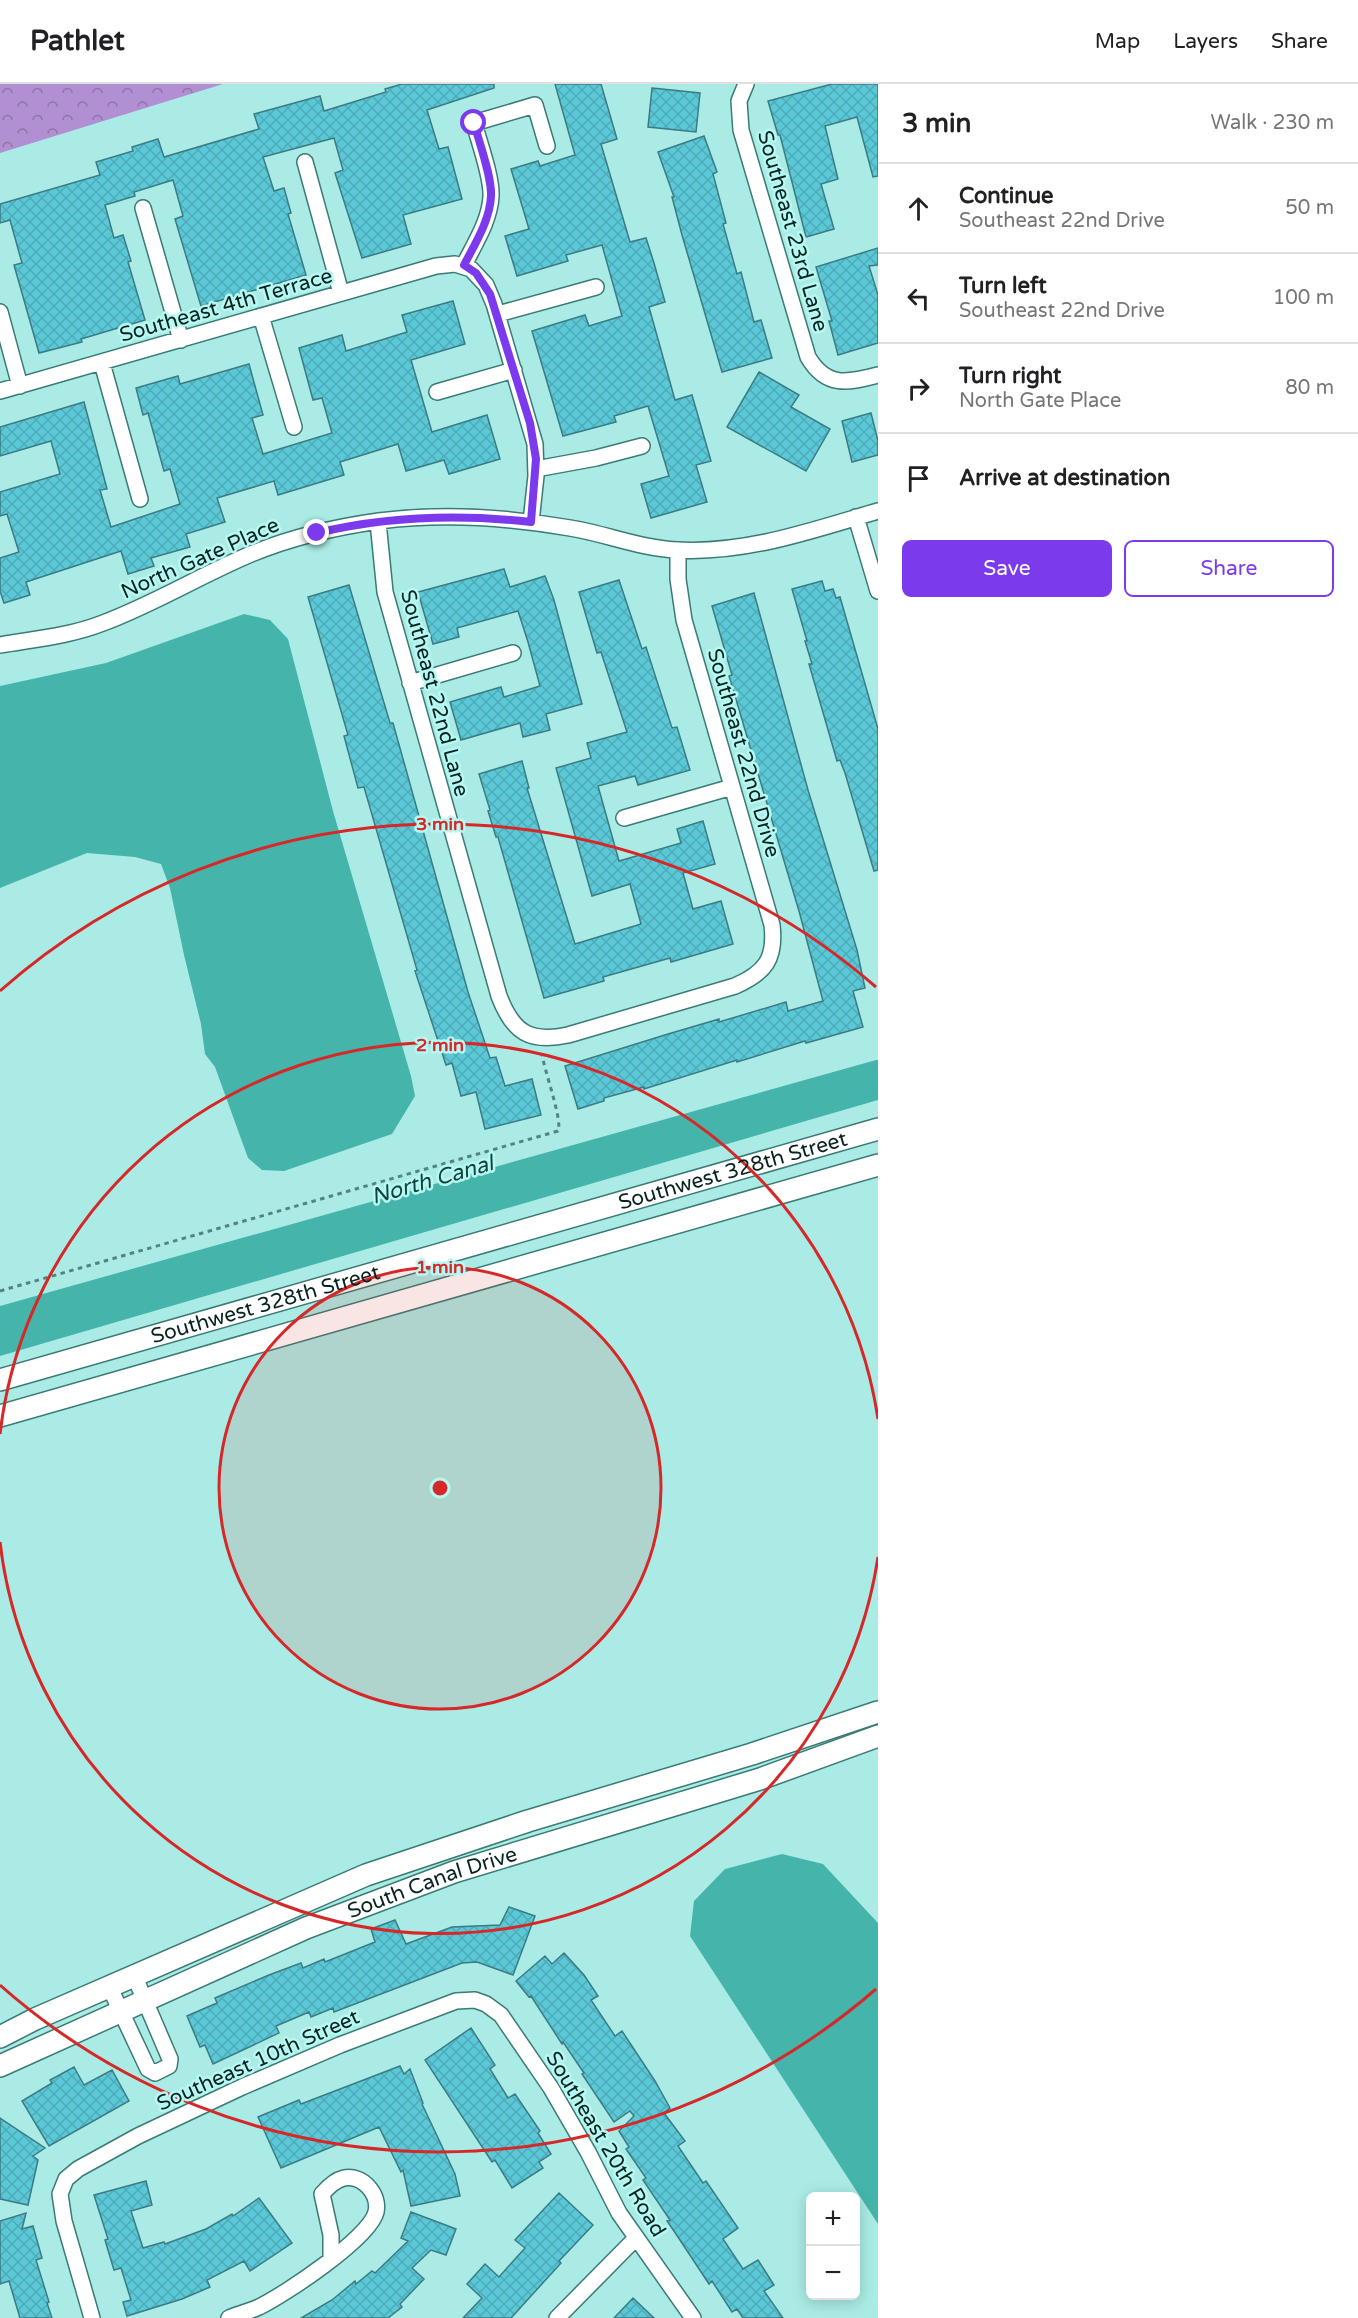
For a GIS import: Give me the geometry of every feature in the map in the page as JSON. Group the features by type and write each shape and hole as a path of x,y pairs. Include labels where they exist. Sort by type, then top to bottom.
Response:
{"street":[{"name":"Southeast 23rd Lane","path":"743,88 738,107 745,141 808,357 824,377 842,382 878,375"},
{"path":"531,522 536,469 530,423 498,314 486,285 476,273 464,265 483,227 491,198 474,123 535,105 547,147"},
{"path":"305,162 341,293"},
{"path":"143,208 181,340"},
{"name":"Southeast 4th Terrace","path":"0,392 436,266 464,265"},
{"path":"498,314 596,287"},
{"path":"0,312 20,386"},
{"path":"261,316 294,427"},
{"path":"102,363 140,499"},
{"path":"437,392 514,370"},
{"path":"536,469 596,458 642,446"},
{"name":"North Gate Place","path":"0,645 76,632 101,624 145,606 253,553 317,533 378,522 467,516 573,528 648,547 678,550 728,548 763,543 878,511"},
{"path":"856,517 878,591"},
{"name":"Southeast 22nd Lane","path":"378,522 385,592 499,996 513,1023 536,1037"},
{"name":"Southeast 22nd Drive","path":"536,1037 568,1035 735,986 752,978 766,966 773,945 772,925 684,621 679,590 678,550"},
{"path":"410,683 513,653"},
{"path":"624,818 732,787"},
{"name":"Southwest 328th Street","path":"0,1380 878,1129"},
{"name":"Southwest 328th Street","path":"0,1416 878,1165"},
{"name":"South Canal Drive","path":"0,2037 109,1986 366,1875 528,1821 752,1754 878,1712"},
{"name":"South Canal Drive","path":"0,2066 306,1928 454,1872 760,1779 878,1736"},
{"path":"109,1986 148,2069 155,2073 163,2070 169,2066 170,2059 134,1975"},
{"name":"Southeast 10th Street","path":"92,2318 64,2221 60,2194 66,2179 78,2169 138,2136 340,2044 456,2001 476,2000"},
{"name":"Southeast 20th Road","path":"476,2000 501,2015 551,2088 588,2152 619,2213 693,2318"},
{"path":"229,2318 260,2307 305,2280 331,2259 365,2231 376,2212 374,2193 361,2180 345,2177 332,2183 322,2194 331,2235 331,2259"},
{"path":"557,2318 636,2238"}],"path":[{"path":"0,1291 558,1131 560,1121 536,1037"}],"green space":[{"path":"0,84 223,84 0,153"}],"water":[{"path":"244,614 270,620 288,639 333,811 415,1096 392,1134 284,1171 262,1170 248,1158 215,1067 205,1054 201,1024 170,888 161,864 135,857 87,853 0,888 0,686 106,663"},
{"name":"North Canal","path":"878,1060 878,1100 0,1356 0,1306"},
{"path":"782,1854 823,1864 878,1923 878,2224 860,2196 860,2192 857,2192 690,1936 694,1901 725,1869"}],"building":[{"path":"402,84 494,84 494,88 427,110 439,149 448,147 462,199 403,215 411,244 362,258 335,173 343,170 334,138 263,157 274,191 284,188 291,213 288,214 306,275 201,306 175,219 183,216 173,180 134,192 135,196 105,205 114,238 123,235 131,261 128,262 145,320 81,339 82,342 39,353 14,265 22,263 10,220 0,223 0,204 100,175 96,162 133,151 132,147 158,139 164,157 259,129 254,114 320,96 324,111 386,92 385,89"},
{"path":"555,84 601,84 617,139 601,144 630,242 646,238 654,263 665,302 649,307 675,400 692,395 711,461 696,465 707,502 651,518 641,484 669,476 648,406 614,416 616,422 563,436 532,331 585,315 589,326 622,316 602,245 566,255 568,261 517,276 505,236 529,229 511,169 538,161 540,166 575,155"},
{"path":"832,84 878,84 878,176 873,177 857,117 825,126 838,179 821,184 834,229 806,237 780,135 778,135 768,101"},
{"path":"652,88 700,93 696,132 648,127"},
{"path":"704,136 717,172 713,174 726,223 723,224 737,274 741,272 754,322 761,320 772,358 722,372 682,235 672,197 674,197 658,152"},
{"path":"878,248 878,265 869,266 878,295 878,343 838,355 829,321 832,321 816,267"},
{"path":"453,301 465,344 411,360 432,432 487,415 500,459 449,474 444,460 406,471 398,444 340,462 344,475 278,495 274,481 217,498 225,522 186,534 190,547 151,558 154,566 128,574 121,551 26,582 30,595 4,603 0,591 0,558 19,552 7,514 0,516 0,492 60,474 51,441 0,456 0,427 84,402 107,489 100,490 111,527 180,504 170,469 164,471 148,413 143,415 136,388 178,376 180,384 249,364 263,415 252,418 263,454 332,433 322,398 313,400 299,348 342,335 346,351 407,332 402,315"},
{"path":"759,372 799,395 791,407 830,429 806,471 727,427"},
{"path":"871,413 878,441 878,455 852,462 842,421"},
{"path":"504,569 510,587 545,576 554,600 582,704 546,714 550,730 523,737 520,723 461,740 450,702 501,687 504,697 540,686 528,642 518,611 457,628 459,637 433,644 418,592"},
{"path":"619,580 642,649 646,647 672,728 677,727 690,770 638,785 635,776 598,786 619,861 681,843 677,829 703,821 715,864 683,873 693,909 721,901 733,944 671,962 670,958 603,977 604,981 544,998 479,774 522,761 529,788 527,788 575,944 641,924 630,884 592,896 556,768 591,758 587,743 627,732 601,652 597,653 579,592"},
{"path":"822,581 825,591 833,589 836,598 840,597 878,729 878,870 874,871 845,773 840,760 837,761 809,664 812,664 805,641 807,641 792,589"},
{"path":"349,585 390,723 393,723 468,992 490,1058 496,1057 505,1086 532,1079 541,1115 485,1129 476,1092 461,1096 452,1063 446,1065 415,971 417,970 364,787 358,788 344,736 348,735 308,597"},
{"path":"754,593 808,790 857,950 865,988 853,991 863,1027 806,1043 805,1041 737,1062 737,1060 644,1089 644,1087 604,1098 604,1101 578,1109 565,1066 719,1019 719,1022 786,1002 788,1011 823,1001 799,911 729,676 732,675 712,606"},
{"path":"509,1907 535,1916 513,1975 477,1962 462,1963 334,2012 333,2008 311,2017 309,2012 276,2026 279,2033 213,2064 205,2045 200,2047 187,2016 217,2003 215,1998 269,1975 301,1963 303,1968 324,1959 325,1962 375,1942 371,1929 395,1920 406,1944 452,1927 500,1925"},
{"path":"564,1953 584,1975 598,1996 591,2000 615,2036 622,2031 655,2081 670,2108 664,2113 685,2141 678,2146 703,2183 706,2181 738,2228 723,2239 743,2269 758,2260 774,2285 764,2291 783,2318 743,2318 737,2309 732,2312 712,2281 709,2284 667,2221 670,2220 643,2180 646,2178 626,2149 629,2147 619,2131 634,2116 630,2111 614,2122 563,2042 562,2044 531,1996 529,1997 516,1981 545,1956 552,1964"},
{"path":"471,2028 495,2065 490,2069 508,2098 515,2094 540,2131 538,2133 551,2154 539,2162 543,2168 512,2188 495,2160 492,2162 425,2060"},
{"path":"400,2066 404,2074 410,2069 422,2104 455,2174 460,2196 411,2206 403,2170 401,2172 379,2127 281,2168 258,2117 299,2100 301,2104"},
{"path":"74,2067 84,2085 112,2070 129,2101 49,2146 22,2101 52,2083 50,2080"},
{"path":"0,2118 45,2148 33,2156 38,2160 28,2205 0,2199"},
{"path":"146,2181 152,2205 131,2211 143,2248 164,2242 165,2244 206,2229 232,2214 233,2216 259,2198 292,2243 250,2271 244,2261 207,2280 210,2287 182,2299 127,2316 123,2302 131,2300 121,2268 114,2270 105,2240 108,2239 94,2195"},
{"path":"559,2193 593,2225 511,2318 463,2318 482,2298 467,2284 485,2264 499,2277 525,2248 515,2240"},
{"path":"411,2212 456,2229 446,2255 431,2250 412,2268 424,2279 400,2304 402,2307 388,2318 301,2318 332,2300 355,2281 356,2284 372,2271 375,2273 408,2241 401,2238"},
{"path":"26,2213 22,2229 33,2226 42,2258 36,2260 52,2318 20,2318 9,2281 0,2284 0,2221"},
{"path":"633,2298 654,2318 614,2318"}],"route":[{"path":"317,533 399,519 433,517 467,516 531,522 536,459 530,423 490,294 476,273 464,265 483,227 491,198 474,123"}]}
